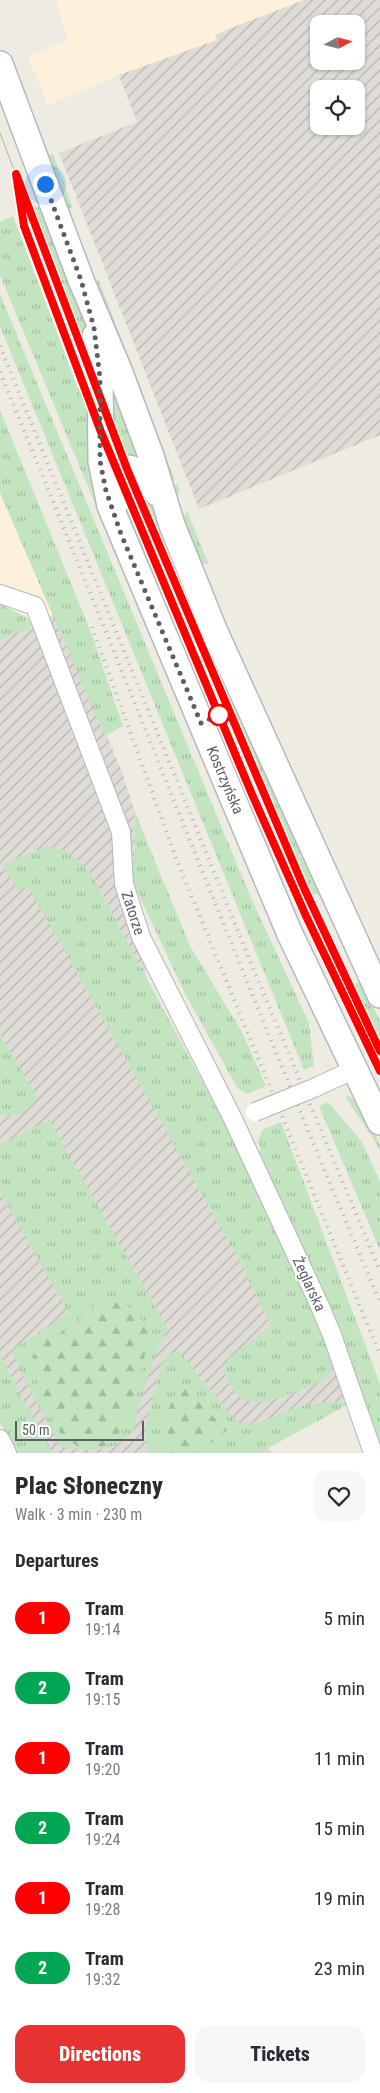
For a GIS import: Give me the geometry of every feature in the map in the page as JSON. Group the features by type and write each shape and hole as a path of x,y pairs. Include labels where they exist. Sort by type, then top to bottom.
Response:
{"main road":[{"name":"Kostrzyńska","path":"0,64 81,280 119,370 151,456 172,525 245,702 380,995"},
{"name":"Kostrzyńska","path":"81,280 98,353 102,476 121,534 289,932 380,1122"},
{"path":"121,534 112,486 118,474 129,468 141,470 150,478 172,525"}],"street":[{"name":"Zatorze","path":"0,594 35,606 121,832 124,884 140,937 233,1119"},
{"path":"233,1119 314,1088 355,1069"},
{"name":"Żeglarska","path":"233,1119 332,1335 373,1453"},
{"path":"0,1439 7,1453"}],"shaded area":[{"path":"56,0 304,0 217,40 119,75 48,105 28,56 68,41"},
{"path":"304,0 380,0 380,435 199,509 59,153 137,122 119,75 217,40 215,35"},
{"path":"0,426 86,631 0,635"},
{"path":"56,614 122,772 134,810 135,846 131,878 147,982 215,1106 351,1403 265,1441 272,1453 16,1453 0,1422 0,635"}],"green space":[{"path":"53,154 73,209 65,206 47,161 49,156"},
{"path":"41,206 86,328 94,376 32,209"},
{"path":"13,216 78,389 80,388 89,412 106,530 0,275 0,222"},
{"path":"98,278 136,377 134,378 137,381 175,480 172,482 174,485 177,484 180,492 172,496 95,285"},
{"path":"0,294 251,898 309,1023 314,1066 304,1070 0,326"},
{"path":"110,373 141,457 126,457 110,419"},
{"path":"0,410 90,630 123,726 105,736 0,493"},
{"path":"136,480 145,485 178,570 174,572"},
{"path":"121,491 158,579 152,581 128,524"},
{"path":"187,511 209,565 198,562 183,519"},
{"path":"185,587 302,853 299,855 300,858 304,856 320,892 311,896 181,589"},
{"path":"0,604 28,618 32,626 0,640"},
{"path":"199,676 228,747 223,749 193,678"},
{"path":"134,810 190,946 242,1032 266,1086 247,1094 238,1089 186,996 131,878 135,846"},
{"path":"46,846 68,851 91,874 227,1128 326,1340 332,1357 330,1374 317,1382 283,1397 261,1402 252,1402 244,1399 236,1393 229,1383 223,1370 228,1359 271,1326 247,1274 28,886 20,891 3,868 4,864"},
{"path":"361,981 380,1021 380,1042 353,985"},
{"path":"0,1034 37,1097 31,1107 22,1113 12,1116 0,1113"},
{"path":"345,1095 352,1098 363,1109 374,1131 380,1151 353,1109"},
{"path":"328,1102 362,1142 380,1182 380,1250 319,1106"},
{"path":"49,1120 168,1329 152,1364 132,1432 118,1444 99,1450 79,1450 60,1446 20,1371 12,1350 69,1313 0,1192 0,1145"},
{"path":"281,1122 380,1384 380,1453 256,1152 261,1150 258,1141 262,1130"},
{"path":"100,1301 125,1304 150,1327 137,1385 115,1441 99,1448 79,1447 63,1437 48,1411 32,1367 36,1344 67,1330"},
{"path":"179,1351 237,1423 258,1423 301,1406 339,1401 351,1403 259,1453 147,1453 145,1428 162,1363 168,1354"},
{"path":"0,1352 8,1372 53,1453 16,1453 0,1422"},
{"path":"180,1383 227,1430 198,1453 165,1453 162,1451 165,1417"}],"tram line":[{"path":"0,133 127,469 304,888 380,1051"},
{"name":"1","path":"380,1051 304,888 127,469 16,174 24,226 101,432 274,846 380,1071"},
{"path":"21,201 30,242 118,474 274,846 380,1071"}],"railway":[{"path":"0,346 255,973 380,1271"},
{"path":"0,372 283,1070 380,1302"},
{"path":"92,627 176,858 380,1355"}],"route":[{"path":"45,184 81,280 94,328 102,405 100,461 110,506 201,723 219,715"}]}
